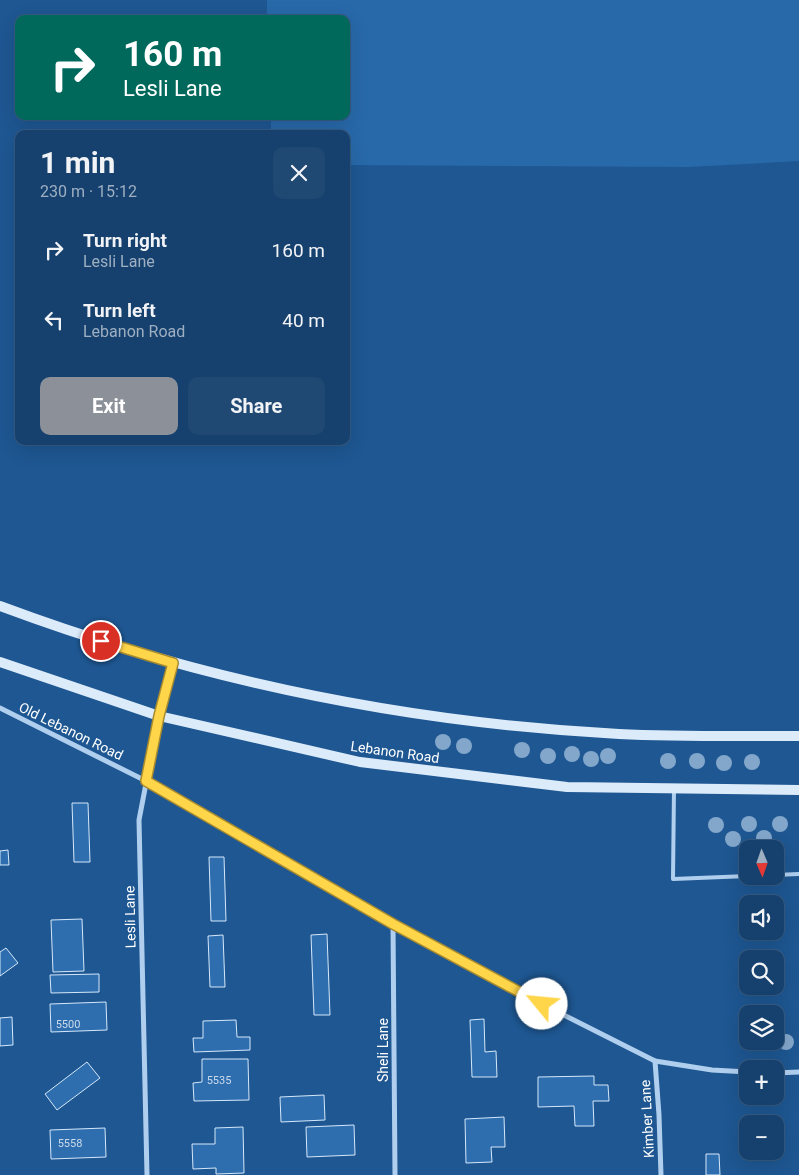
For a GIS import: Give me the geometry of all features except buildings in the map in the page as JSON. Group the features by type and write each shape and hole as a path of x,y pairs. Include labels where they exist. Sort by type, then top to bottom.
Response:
{"main road":[{"path":"0,606 48,624 173,663 222,676 321,697 461,720 618,734 694,737 799,736"},
{"name":"Lebanon Road","path":"0,662 159,716 360,762 567,787 799,790"}],"street":[{"name":"Lesli Lane","path":"147,1175 138,820 159,716 173,663"},
{"name":"Old Lebanon Road","path":"0,708 146,781 393,924 542,1004 655,1061 712,1070 739,1072"},
{"name":"Sheli Lane","path":"393,924 396,1175"},
{"name":"Kimber Lane","path":"655,1061 661,1175"},
{"path":"784,1073 799,1072"}],"lane":[{"path":"674,788 673,879 739,876"},
{"path":"784,875 799,874"}],"shaded area":[{"path":"267,0 799,0 799,161 689,167 350,165 350,130 271,130 271,120 350,120 350,15 267,15"}],"route":[{"path":"101,641 173,663 159,716 146,781 393,924 542,1004"}]}
